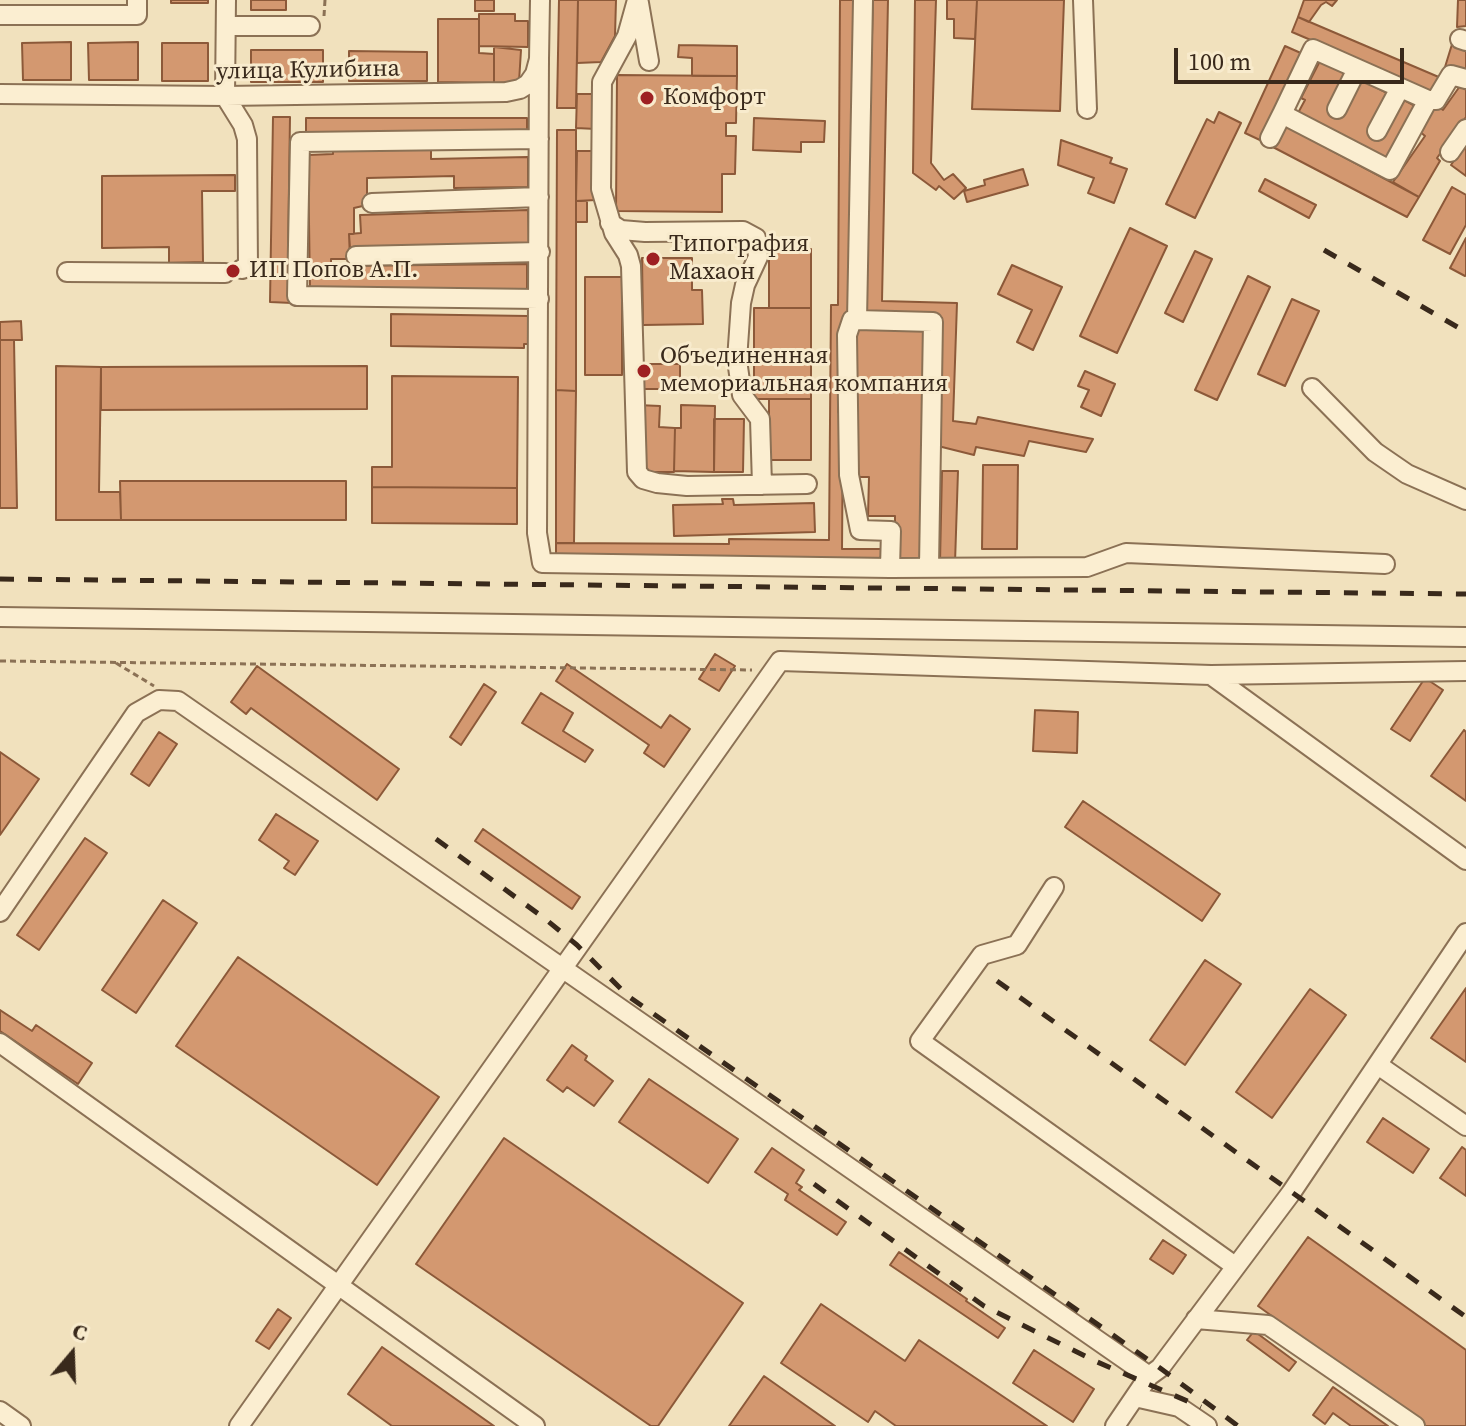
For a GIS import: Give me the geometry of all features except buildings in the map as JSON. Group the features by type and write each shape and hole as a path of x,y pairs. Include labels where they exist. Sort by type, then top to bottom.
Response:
{"street":[{"path":"0,15 91,7 137,15 137,0"},
{"path":"226,0 225,96 243,125 247,139"},
{"path":"540,0 537,533 542,563 890,568 1087,567 1126,553 1385,564"},
{"path":"638,0 649,61"},
{"path":"638,0 627,36 602,82 601,189 610,223 631,266 637,472 643,479 657,483 687,486 807,484"},
{"path":"857,320 863,0"},
{"path":"1083,0 1087,109"},
{"path":"226,26 310,26"},
{"path":"1270,138 1313,49 1428,100 1436,100 1451,75 1466,79"},
{"name":"улица Кулибина","path":"0,94 225,96 506,92 528,84 539,59"},
{"path":"1337,109 1357,69"},
{"path":"1377,131 1400,88"},
{"path":"67,272 233,271 248,267 249,120 255,105 261,101 290,95"},
{"path":"1282,114 1390,170 1428,100"},
{"path":"1450,152 1466,129"},
{"path":"539,139 300,142 297,296 539,299"},
{"path":"372,203 539,197"},
{"path":"610,223 621,230 743,231 756,238 758,257 745,285 741,303 737,360 742,395 760,419 762,485"},
{"path":"356,256 540,252"},
{"path":"890,568 891,531 860,530 852,493 847,335 852,320 933,322 929,566"},
{"path":"1312,388 1375,452 1407,474 1466,500"},
{"path":"0,617 1466,637"},
{"path":"239,1426 780,661 1211,675 1466,671"},
{"path":"1211,675 1466,860"},
{"path":"0,912 136,713 159,700 178,701 1149,1376"},
{"path":"1054,887 1017,945 982,955 920,1041 1235,1266"},
{"path":"1115,1426 1149,1376 1160,1368 1291,1193 1466,933"},
{"path":"0,1043 534,1426"},
{"path":"1378,1065 1466,1126"},
{"path":"1196,1319 1268,1325 1415,1426"},
{"path":"1135,1397 1179,1407 1207,1426"},
{"path":"0,1411 21,1426"}],"path":[{"path":"0,661 764,670 780,661"},
{"path":"115,662 178,701"}],"railway":[{"path":"1324,250 1466,332"},
{"path":"0,579 1466,594"},
{"path":"436,839 544,918 577,945 628,996 1160,1368 1238,1426"},
{"path":"997,981 1466,1317"},
{"path":"814,1184 984,1306 1095,1361 1201,1407"}],"place":[{"name":"Комфорт","path":"647,98"},
{"name":"Типография Махаон","path":"653,259"},
{"name":"ИП Попов А.П.","path":"233,271"},
{"name":"Объединенная мемориальная компания","path":"644,371"}]}
